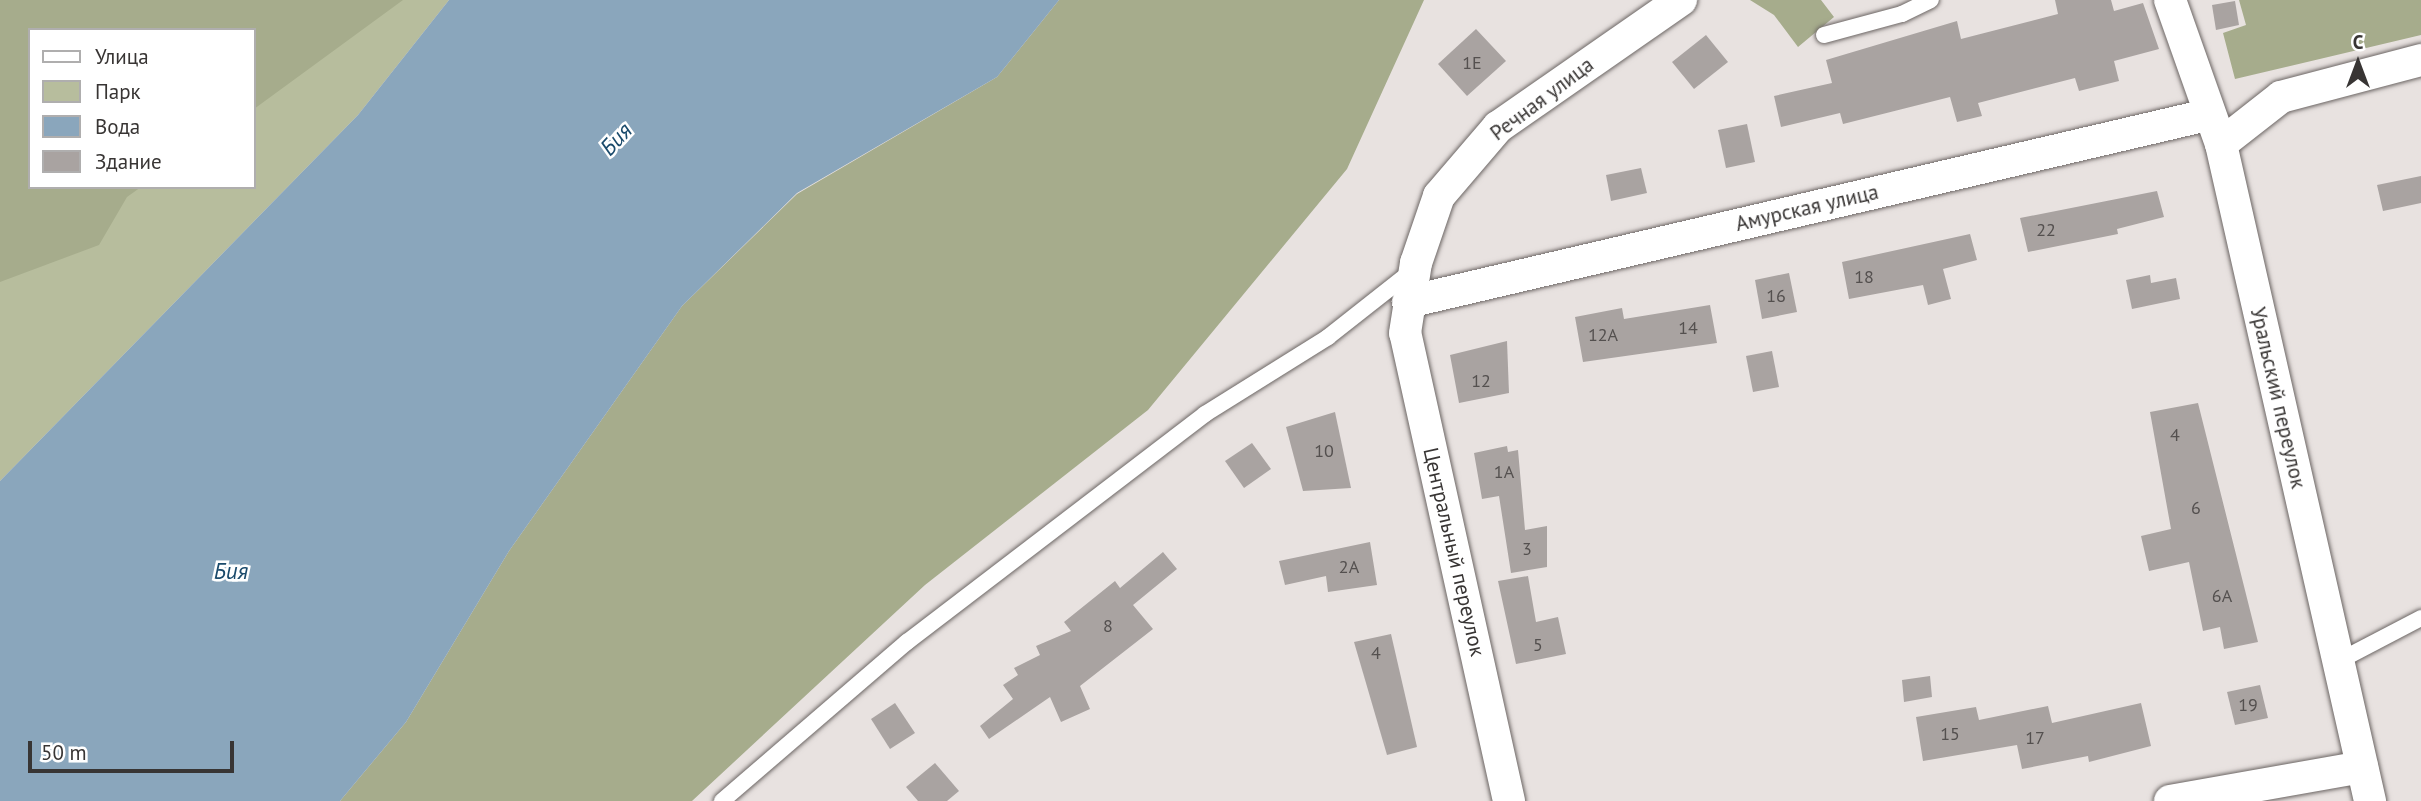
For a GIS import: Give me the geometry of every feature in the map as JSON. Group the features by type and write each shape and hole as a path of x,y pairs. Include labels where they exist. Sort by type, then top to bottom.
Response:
{"street":[{"name":"Речная улица","path":"1408,302 1414,270 1439,196 1498,127 1681,0"},
{"name":"Уральский переулок","path":"2171,0 2207,115 2221,144 2370,801"},
{"path":"2221,144 2281,97 2421,60"},
{"name":"Амурская улица","path":"1408,302 2207,115"},
{"name":"Центральный переулок","path":"1408,302 1405,333 1509,801"},
{"path":"2171,801 2362,766"}],"lane":[{"path":"1824,35 1902,15 1931,0"},
{"path":"722,801 907,642 1205,414 1328,337 1414,270"},
{"path":"2337,662 2421,618"}],"green space":[{"path":"0,0 449,0 358,115 0,481"},
{"path":"0,0 403,0 256,108 256,28 28,28 28,189 138,189 127,197 99,245 0,282"},
{"path":"1059,0 1424,0 1347,169 1148,410 925,585 692,801 340,801 406,722 509,551 682,306 797,194 997,77"},
{"path":"1750,0 1821,0 1834,17 1798,47 1774,15"},
{"path":"2239,0 2421,0 2421,35 2235,79 2223,33 2246,25"}],"water":[{"name":"Бия","path":"449,0 1059,0 997,77 797,193 682,306 509,551 406,722 340,801 0,801 0,481 358,115"}],"building":[{"path":"2055,0 2111,0 2114,11 2143,3 2159,49 2114,61 2119,81 2079,91 2075,78 1978,103 1982,116 1957,122 1950,97 1843,124 1840,113 1781,127 1774,96 1832,83 1826,60 1957,21 1961,39 2058,14"},
{"path":"2235,1 2239,25 2216,30 2212,5"},
{"path":"1476,29 1506,61 1467,96 1438,64"},
{"path":"1706,35 1728,62 1694,89 1672,62"},
{"path":"1747,124 1755,162 1726,168 1718,130"},
{"path":"1641,168 1647,193 1611,201 1606,175"},
{"path":"2421,176 2421,203 2383,211 2377,185"},
{"path":"2157,191 2164,217 2117,229 2118,234 2028,252 2020,218"},
{"path":"1970,234 1977,260 1943,269 1951,299 1928,305 1923,285 1849,299 1842,262"},
{"path":"1789,273 1797,312 1762,319 1755,280"},
{"path":"2150,275 2151,283 2176,278 2180,299 2132,309 2126,280"},
{"path":"1710,305 1717,343 1583,362 1575,317 1622,308 1624,319"},
{"path":"1507,341 1509,393 1459,403 1450,355"},
{"path":"1772,351 1779,387 1753,392 1746,356"},
{"path":"2198,403 2258,642 2224,649 2220,627 2203,631 2189,562 2149,571 2141,536 2171,529 2150,412"},
{"path":"1335,412 1351,488 1303,491 1286,427"},
{"path":"1252,443 1271,469 1244,488 1225,461"},
{"path":"1507,446 1508,452 1518,450 1525,530 1547,526 1547,567 1511,573 1499,496 1482,499 1474,453"},
{"path":"1370,542 1377,585 1328,592 1326,576 1285,585 1279,561"},
{"path":"1163,552 1177,569 1133,605 1153,629 1080,686 1090,709 1061,722 1050,697 989,739 980,726 1013,699 1003,685 1018,675 1014,668 1040,655 1036,646 1071,631 1064,622 1115,581 1120,588"},
{"path":"1528,576 1536,622 1558,617 1566,654 1516,664 1498,581"},
{"path":"1391,634 1417,747 1387,755 1354,642"},
{"path":"1930,676 1932,697 1904,702 1902,680"},
{"path":"2260,685 2268,718 2235,725 2227,692"},
{"path":"895,703 915,733 890,749 871,719"},
{"path":"2141,703 2151,746 2089,762 2088,756 2022,769 2017,745 1923,761 1916,717 1976,707 1979,720 2048,706 2052,723"},
{"path":"935,763 959,791 947,801 918,801 906,787"}]}
